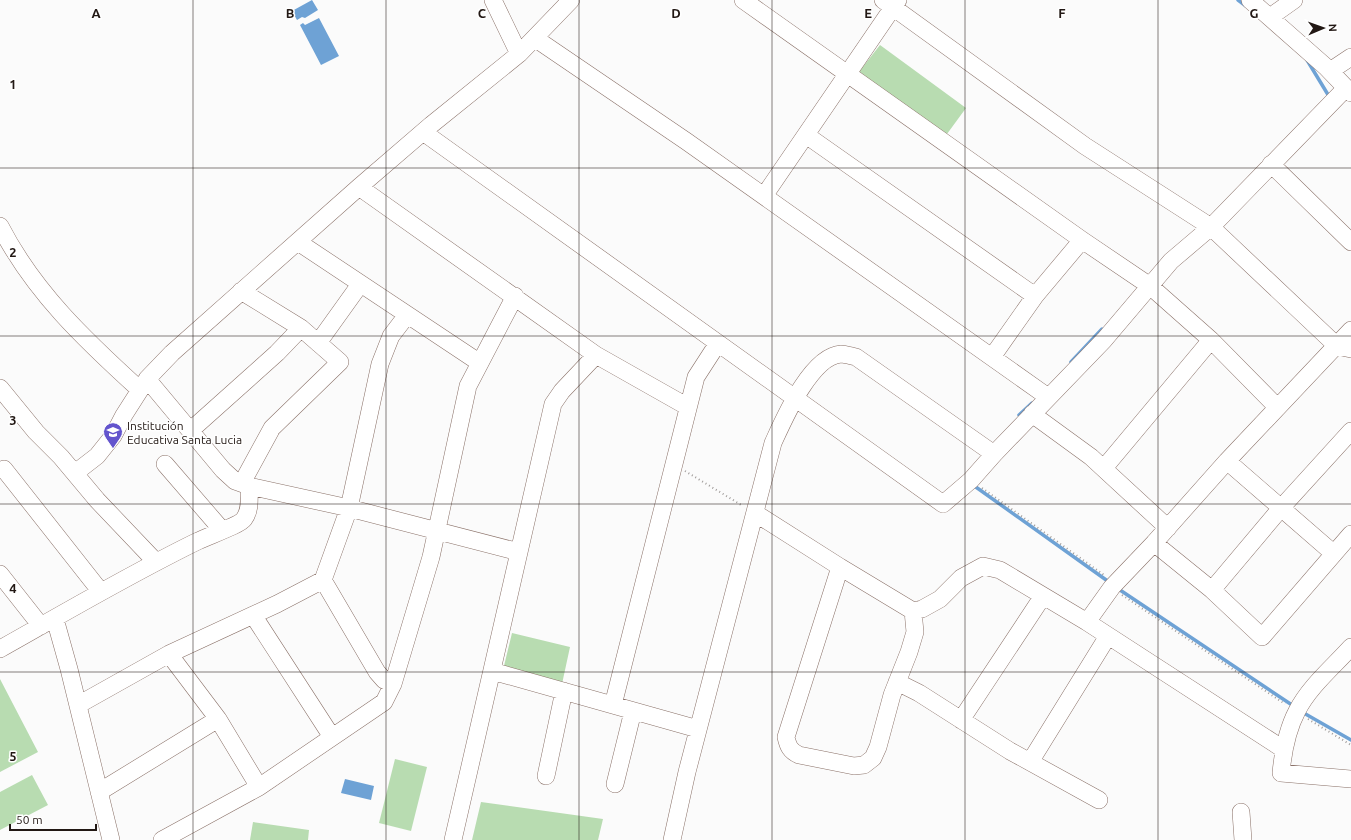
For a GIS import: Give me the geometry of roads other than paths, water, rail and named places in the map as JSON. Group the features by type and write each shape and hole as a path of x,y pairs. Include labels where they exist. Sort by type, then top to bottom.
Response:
{"street":[{"path":"493,0 519,54"},
{"path":"75,473 97,456 113,436 143,385 172,353 359,187 536,39 571,0"},
{"path":"743,0 1082,240 1150,286 1211,340 1277,407"},
{"path":"424,132 943,504 971,480 1048,397 1104,340 1171,261 1211,227 1271,164 1349,90 1330,71 1250,0"},
{"path":"1270,17 1294,0"},
{"path":"764,196 848,74 891,2 1085,146 1211,227 1344,348"},
{"path":"536,39 764,196 1048,397"},
{"path":"1330,71 1351,57"},
{"path":"806,134 1035,296"},
{"path":"1271,164 1351,242"},
{"path":"359,187 515,296 596,355 688,407"},
{"path":"0,226 14,252 51,303 81,336 143,385 191,430 223,470 235,481 245,485 349,508 519,552"},
{"path":"992,357 1035,296 1082,240"},
{"path":"298,242 480,363"},
{"path":"318,343 356,290"},
{"path":"0,649 156,562 222,530 236,526 245,519 250,505 245,485 272,428 340,362 301,328 241,291"},
{"path":"162,840 259,787 384,702 393,684 431,557 468,386 515,296"},
{"path":"78,705 169,654 253,615 323,580 349,508 380,364 391,336 404,319"},
{"path":"191,430 277,353 301,328"},
{"path":"1087,622 1112,588 1277,407 1344,348 1351,330"},
{"path":"1104,468 1211,340"},
{"path":"613,705 696,377 718,343"},
{"path":"672,840 698,729 773,443 794,398 816,369 826,359 840,354 856,357 994,454"},
{"path":"453,840 554,404 562,391 596,355"},
{"path":"0,388 36,432 75,473 97,500 156,562"},
{"path":"1032,414 1091,457 1168,528"},
{"path":"1212,590 1281,508 1351,431"},
{"path":"1227,461 1334,553"},
{"path":"165,464 222,530"},
{"path":"4,469 101,592"},
{"path":"755,513 840,568 913,611 922,609 940,599 961,578 983,566 1000,570 1087,622 1283,749"},
{"path":"1154,543 1212,590 1262,637 1351,534"},
{"path":"840,568 786,737 788,745 792,751 799,755 854,766 864,765 873,758 878,747 897,682 915,632 913,611"},
{"path":"0,574 48,623 78,705 111,840"},
{"path":"323,580 377,672 384,680 393,684"},
{"path":"961,720 1043,596"},
{"path":"253,615 332,738"},
{"path":"1030,762 1108,636"},
{"path":"1351,648 1304,699 1297,712 1283,749 1280,773 1351,779"},
{"path":"169,654 218,719 259,787"},
{"path":"492,670 698,729"},
{"path":"897,682 919,693 1030,762 1099,800"},
{"path":"546,776 564,691"},
{"path":"616,784 633,711"},
{"path":"99,792 218,719"},
{"path":"1241,812 1243,840"}],"water":[{"path":"312,0 318,10 305,18 302,17 297,20 292,11"},
{"path":"319,18 339,56 321,65 300,25 303,23 305,25"},
{"path":"345,779 374,786 371,800 341,793"}],"waterway":[{"path":"1238,0 1246,6"},
{"path":"1307,60 1330,98"},
{"path":"1071,362 1102,329"},
{"path":"1019,415 1032,403"},
{"path":"973,485 1109,582"},
{"path":"1117,588 1295,707"},
{"path":"1302,712 1351,740"}],"place":[{"name":"Institución Educativa Santa Lucia","path":"113,449"}]}
